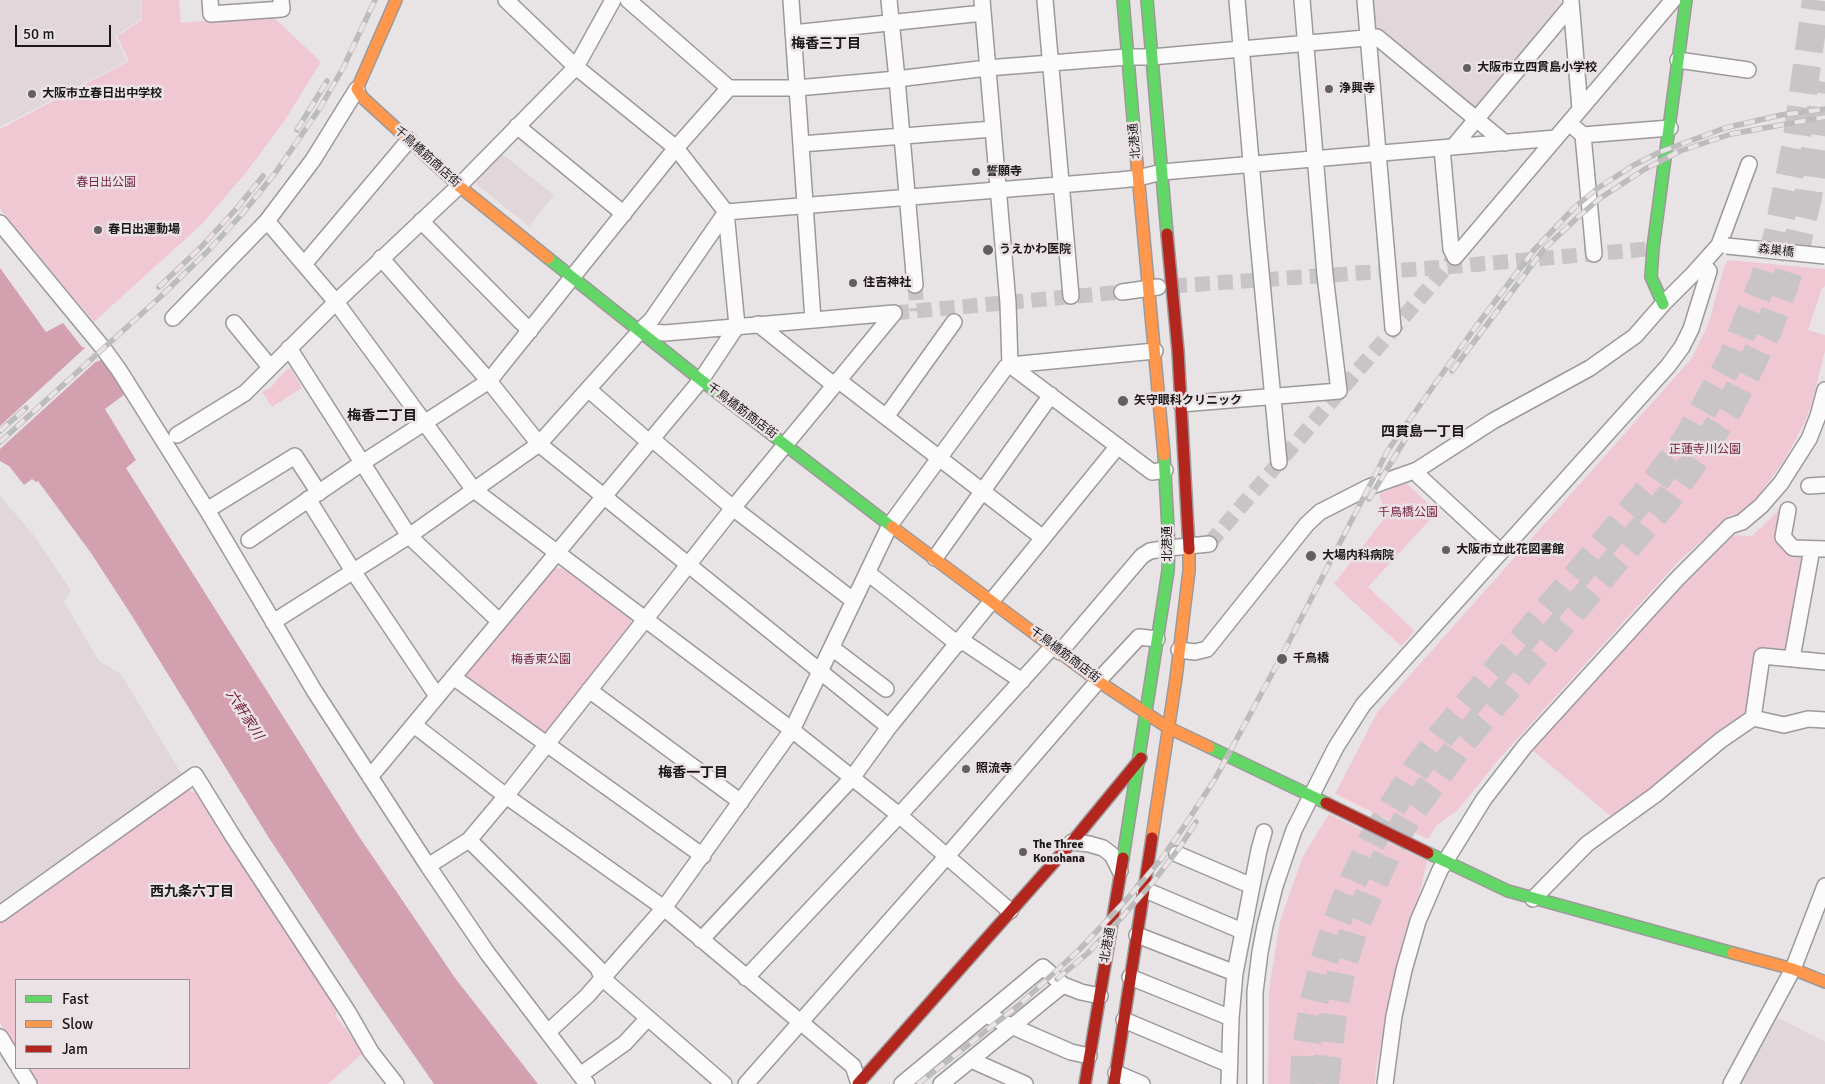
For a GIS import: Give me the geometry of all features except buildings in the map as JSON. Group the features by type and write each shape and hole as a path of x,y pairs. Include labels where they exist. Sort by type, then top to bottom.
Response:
{"street":[{"path":"210,0 211,14 282,9 281,0"},
{"path":"173,318 267,221 312,160 357,89 396,0"},
{"path":"370,777 701,380 737,326 726,212 676,148 576,67 506,0"},
{"path":"177,435 245,393 381,258 459,186 576,67 613,0"},
{"path":"628,0 729,88 797,88 988,68 1127,57 1151,58 1376,37 1505,142"},
{"path":"791,0 813,320"},
{"path":"889,0 915,285"},
{"path":"1045,0 1071,296"},
{"name":"北港通","path":"1085,1084 1168,571 1169,548 1165,470 1127,57 1124,0"},
{"name":"北港通","path":"1115,1078 1167,727 1176,678 1189,572 1178,351 1147,0"},
{"path":"1237,0 1279,462"},
{"path":"1181,404 1272,398 1338,391 1325,275 1302,0"},
{"path":"1365,0 1393,328"},
{"path":"1571,3 1476,119 1447,147 1451,249 1455,258 1673,0"},
{"path":"1663,304 1651,277 1653,248 1686,0"},
{"path":"1571,3 1580,109"},
{"path":"793,33 891,24 982,7 1008,302 1010,364"},
{"path":"1678,60 1748,70"},
{"path":"248,540 489,381 676,148 729,88"},
{"name":"千鳥橋筋商店街","path":"357,89 363,98 459,186 701,380 1098,681 1167,727 1446,860"},
{"path":"1569,123 1583,135 1594,254"},
{"path":"517,126 624,214"},
{"path":"1583,135 1670,128"},
{"path":"801,144 993,129"},
{"path":"726,212 1138,178 1162,172 1556,138"},
{"path":"305,263 409,140"},
{"path":"1179,650 1195,652 1207,649 1307,524 1320,512 1369,487 1417,470 1494,421 1590,368 1635,336 1702,264 1723,246 1749,164"},
{"path":"273,622 409,536 539,444 652,319 726,212"},
{"path":"267,221 305,263 336,302 474,490 792,730 899,815 1010,911"},
{"path":"421,222 530,331"},
{"path":"0,223 119,370 207,510 315,692 428,866 488,954 584,1080 648,1018"},
{"name":"森巣橋","path":"1723,246 1825,256"},
{"path":"381,258 489,381 539,444 889,727"},
{"path":"1255,1084 1255,992 1260,952 1275,886 1294,830 1336,747 1363,705 1668,366 1682,347 1691,329 1709,271 1702,264"},
{"path":"1122,292 1172,286"},
{"path":"428,866 469,840 646,620 733,508 894,314 665,333 640,331"},
{"path":"886,418 954,322"},
{"path":"234,323 270,367"},
{"path":"758,324 886,418 1043,538"},
{"path":"289,348 409,536 499,621"},
{"path":"548,1032 587,996 664,908 792,730 890,525 1006,368 1010,364 1155,351"},
{"path":"1010,364 1152,472 1165,470"},
{"path":"588,389 733,508 854,601"},
{"path":"1384,1084 1394,1016 1404,970 1418,921 1440,870 1484,798 1525,746 1677,579 1730,526 1742,522 1761,506 1781,484 1809,439 1825,390"},
{"path":"935,558 1051,395"},
{"path":"701,940 852,778 889,727 1118,446"},
{"path":"207,510 295,456 353,572 437,696"},
{"path":"1417,470 1419,476 1501,552"},
{"path":"1808,486 1825,485"},
{"path":"1788,510 1783,537 1793,548 1818,549 1792,658"},
{"path":"746,978 1022,681 1057,649 1142,556 1150,551 1209,544"},
{"path":"868,573 960,642 1022,681"},
{"path":"746,1084 1138,637 1157,639"},
{"path":"832,648 886,689"},
{"path":"1533,898 1587,844 1655,795 1721,740 1753,718 1762,656 1825,662"},
{"path":"453,677 703,856"},
{"path":"589,690 741,802"},
{"path":"1753,718 1784,725 1808,719 1825,720"},
{"path":"414,725 506,796 664,908 853,1066 859,1084"},
{"path":"859,1084 1072,842 1167,727"},
{"path":"0,914 195,775 244,855 348,1012 371,1052 396,1084"},
{"path":"1229,1084 1228,1064 1235,973 1242,931 1264,832"},
{"path":"469,840 598,968 602,978 724,1084"},
{"path":"1072,842 1103,848 1112,855 1120,873"},
{"path":"1177,854 1252,886"},
{"path":"1446,860 1508,891 1793,969 1825,982"},
{"path":"1731,1084 1793,969 1825,886"},
{"path":"1143,889 1242,931"},
{"path":"1137,935 1235,973"},
{"path":"902,1084 1043,967 1062,986 1100,996"},
{"path":"1130,977 1231,1018"},
{"path":"941,1084 1062,986"},
{"path":"986,1015 1071,1052 1089,1056"},
{"path":"1124,1020 1228,1064"},
{"path":"0,1037 15,1061"},
{"path":"972,1060 1025,1084"},
{"path":"20,1069 29,1084"},
{"path":"1115,1078 1142,1084"}],"shaded area":[{"name":"大阪市立春日出中学校","path":"0,0 140,0 141,19 115,36 127,61 0,127"},
{"name":"大阪市立四貫島小学校","path":"1371,0 1560,0 1564,4 1477,109 1472,108 1375,28 1373,25"},
{"path":"501,153 554,195 529,226 477,185 477,178"},
{"path":"0,496 32,533 71,590 64,602 99,661 121,674 184,778 0,910"},
{"path":"1773,1015 1825,1042 1825,1084 1734,1084"}],"green space":[{"name":"春日出公園","path":"141,0 179,0 181,23 269,13 321,62 285,120 248,170 203,223 94,322 0,209 0,129 129,61 117,36 142,20"},
{"name":"正蓮寺川公園","path":"1728,260 1825,269 1825,286 1822,288 1808,330 1825,335 1825,351 1812,403 1804,424 1785,459 1757,498 1738,514 1730,515 1678,562 1499,759 1457,811 1437,825 1428,839 1335,794 1378,711 1691,359 1708,325 1724,267"},
{"path":"287,369 291,369 302,388 272,407 262,392 271,387"},
{"name":"千鳥橋公園","path":"1406,483 1437,512 1368,587 1415,631 1401,646 1334,584 1386,516 1379,494"},
{"path":"1786,503 1780,540 1803,553 1805,557 1789,652 1760,652 1750,710 1720,730 1664,779 1614,819 1531,749 1682,583 1734,535 1752,536"},
{"name":"梅香東公園","path":"562,568 631,618 631,626 547,732 539,733 467,681 466,673 554,569"},
{"path":"183,787 201,796 337,1004 336,1016 357,1044 362,1054 328,1084 37,1084 28,1069 190,1069 190,979 15,979 15,1048 0,1023 0,920"},
{"path":"1329,814 1427,861 1417,904 1394,978 1376,1069 1375,1084 1268,1084 1269,991 1280,921 1303,856"}],"water":[{"name":"六軒家川","path":"0,268 46,332 63,323 97,362 102,359 125,394 105,409 136,460 126,468 358,835 455,978 538,1084 434,1084 375,999 269,838 91,553 38,481 36,482 32,479 24,485 9,466 0,461"}],"pier":[{"path":"87,346 98,359 100,358 0,449 0,426"}],"tunnel":[{"path":"1304,1084 1305,1056 1312,1011 1322,968 1336,924 1371,843 1415,771 1442,735 1648,491 1688,437 1731,360 1764,279 1777,237 1796,144 1816,0"},
{"path":"1325,1084 1333,1014 1342,968 1354,929 1388,852 1408,817 1458,747 1665,502 1704,448 1728,410 1748,371 1769,328 1798,240 1808,197 1825,82"},
{"path":"1172,286 1447,267 1647,249"},
{"path":"1209,544 1451,262"},
{"path":"915,285 917,311"},
{"path":"894,313 1122,292"}],"railway":[{"path":"0,442 158,299 207,252 243,213 276,172 320,108 343,68 375,0"},
{"path":"297,130 327,81"},
{"path":"918,1084 1019,1005 1079,950 1128,898 1162,858 1215,779 1280,659 1388,450 1474,329 1534,250 1575,207 1598,188 1634,165 1660,152 1725,128 1781,115 1825,109"},
{"path":"1452,371 1544,249 1599,199 1645,169 1680,151 1731,134 1825,117"},
{"path":"159,287 201,247 263,176"},
{"path":"0,431 26,408"},
{"path":"1369,499 1412,428"},
{"path":"1057,979 1088,953 1123,916 1153,882 1180,847 1196,822"}],"traffic: fast":[{"path":"1123,0 1135,142"},
{"path":"1147,0 1167,234"},
{"path":"1663,304 1651,277 1653,248 1686,0"},
{"path":"548,258 701,380 892,527"},
{"path":"1123,858 1168,571 1169,548 1164,455"},
{"path":"1209,747 1326,803"},
{"path":"1428,853 1508,891 1733,953"}],"traffic: slow":[{"path":"396,0 357,89 363,98 459,186 548,258"},
{"path":"1135,142 1164,455"},
{"path":"892,527 1098,681 1167,727 1209,747"},
{"path":"1152,838 1176,678 1189,571 1189,549"},
{"path":"1733,953 1793,969 1825,982"}],"traffic: jam":[{"path":"1167,234 1178,351 1189,549"},
{"path":"858,1084 1072,842 1141,758"},
{"path":"1326,803 1428,853"},
{"path":"1114,1084 1152,838"},
{"path":"1085,1084 1123,858"}],"place":[{"name":"大阪市立四貫島小学校","path":"1467,68"},
{"name":"浄興寺","path":"1329,89"},
{"name":"大阪市立春日出中学校","path":"32,94"},
{"name":"誓願寺","path":"976,172"},
{"name":"春日出運動場","path":"98,230"},
{"name":"うえかわ医院","path":"988,250"},
{"name":"住吉神社","path":"853,283"},
{"name":"矢守眼科クリニック","path":"1123,401"},
{"name":"大阪市立此花図書館","path":"1446,550"},
{"name":"大場内科病院","path":"1311,556"},
{"name":"千鳥橋","path":"1282,659"},
{"name":"照流寺","path":"966,769"},
{"name":"The Three Konohana","path":"1023,852"}],"district":[{"name":"梅香三丁目","path":"826,44"},
{"name":"梅香二丁目","path":"382,416"},
{"name":"四貫島一丁目","path":"1423,432"},
{"name":"梅香一丁目","path":"693,773"},
{"name":"西九条六丁目","path":"192,892"}]}
